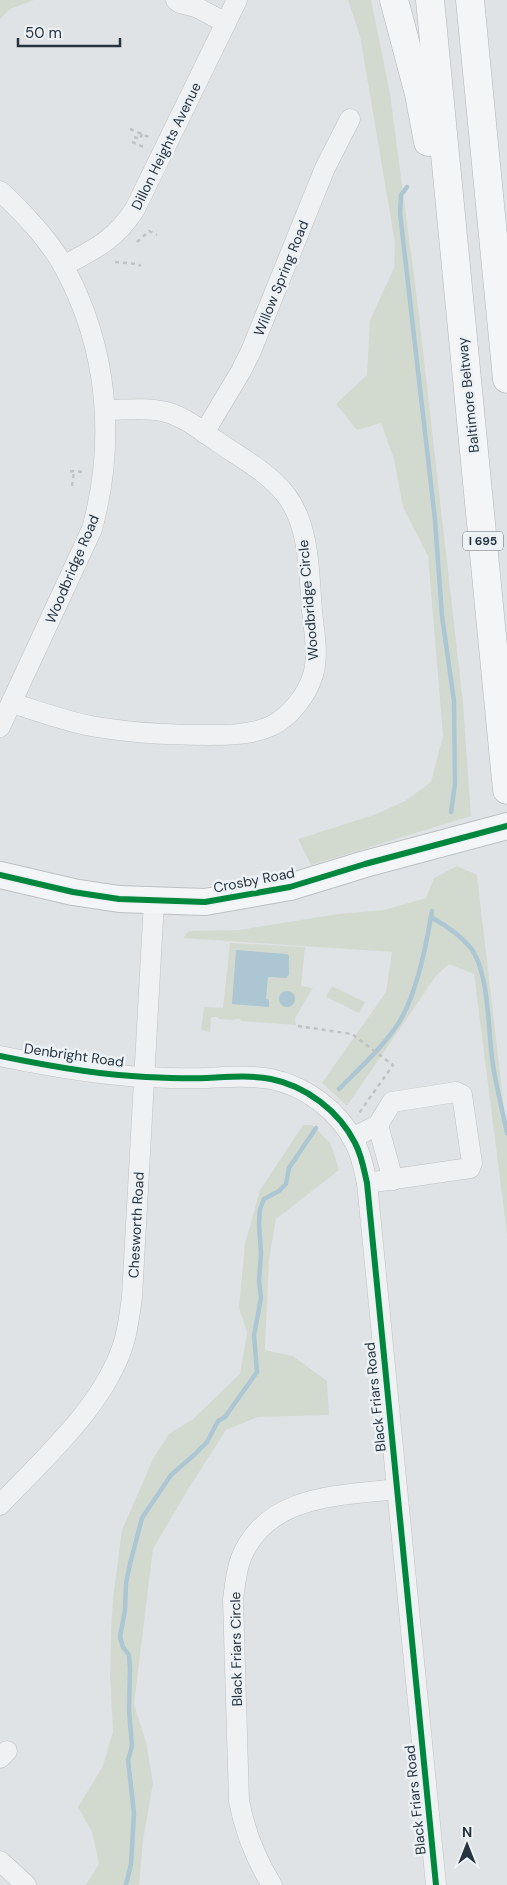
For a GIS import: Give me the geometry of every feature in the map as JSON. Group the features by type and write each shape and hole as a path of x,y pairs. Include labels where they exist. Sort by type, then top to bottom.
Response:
{"highway":[{"path":"394,0 419,94 458,291"},
{"name":"Baltimore Beltway","path":"430,0 507,790"},
{"path":"470,0 507,379"}],"main road":[{"name":"Crosby Road","path":"0,875 73,892 119,899 205,902 290,887 365,864 507,826"}],"street":[{"path":"176,0 180,3 196,7 226,23"},
{"name":"Dillon Heights Avenue","path":"63,266 102,244 125,225 139,202 237,0"},
{"name":"Willow Spring Road","path":"204,432 251,351 325,168 350,120"},
{"name":"Woodbridge Road","path":"0,191 36,229 63,266 81,304 94,342 106,410 105,470 92,529 0,727"},
{"name":"Woodbridge Circle","path":"12,703 91,726 135,732 223,735 251,732 270,726 284,717 296,705 313,675 316,659 307,553 296,513 287,496 259,469 181,418 166,412 150,409 106,410"},
{"name":"Chesworth Road","path":"0,1505 91,1406 105,1386 124,1343 132,1297 154,901"},
{"name":"Denbright Road","path":"0,1056 71,1070 144,1077"},
{"name":"Black Friars Road","path":"144,1077 245,1077 269,1078 288,1083 305,1090 333,1113 350,1134 362,1161 367,1183 436,1885"},
{"path":"350,1134 378,1125 392,1102 456,1092 462,1095 472,1163 470,1168 367,1183"},
{"path":"378,1125 393,1180"},
{"name":"Black Friars Circle","path":"272,1885 250,1844 243,1822 240,1800 233,1600 241,1559 251,1539 265,1523 283,1511 304,1502 327,1497 397,1489"},
{"path":"0,1861 26,1885"}],"path":[{"path":"130,130 155,140"},
{"path":"134,137 140,139 142,134"},
{"path":"132,142 148,149"},
{"path":"137,242 149,231 158,235"},
{"path":"115,262 138,264 141,266"},
{"path":"72,486 72,471 88,472"},
{"path":"298,1026 352,1034 393,1065 350,1134"}],"shaded area":[{"path":"0,0 34,0 10,9 0,19"},
{"path":"348,0 371,0 390,93 418,307 463,703 471,816 311,865 298,839 374,815 405,801 431,782 443,736 428,556 403,507 394,459 381,423 357,430 336,404 367,375 370,320 394,268 395,243 360,36"},
{"path":"457,866 477,875 507,1134 507,1234 474,974 449,964 436,976 347,1106 322,1083 386,992 392,952 183,938 189,931 239,930 338,914 384,910 426,898 434,878"},
{"path":"230,943 305,947 301,986 313,988 295,1018 296,1025 211,1017 210,1032 201,1030 204,1007 223,1008"},
{"path":"332,986 365,1002 359,1013 326,997"},
{"path":"303,1125 312,1125 331,1144 339,1170 276,1219 269,1260 265,1350 293,1356 327,1381 329,1415 258,1417 226,1430 153,1549 134,1704 146,1742 153,1783 143,1841 139,1885 86,1885 99,1864 92,1832 78,1807 103,1766 113,1731 110,1677 111,1632 113,1598 122,1530 154,1457 169,1434 193,1419 240,1374 247,1333 239,1307 245,1244 260,1190"}],"water":[{"path":"236,950 287,954 289,956 289,975 286,978 268,977 266,999 269,1000 269,1007 232,1004"},
{"path":"287,991 293,993 295,999 293,1005 287,1007 281,1005 279,999 281,993"}],"waterway":[{"path":"407,187 401,195 400,213 435,520 442,616 454,701 455,784 451,812"},
{"path":"339,1089 385,1041 405,1012 416,984 432,911"},
{"path":"431,917 452,930 466,942 476,957 481,970 487,1000 493,1067 507,1133"},
{"path":"126,1885 131,1864 134,1813 128,1760 132,1746 129,1710 129,1655 123,1647 120,1637 130,1564 142,1518 171,1475 207,1442 218,1421 225,1417 257,1372 254,1335 261,1298 259,1281 261,1253 260,1209 264,1199 279,1191 286,1184 289,1168 316,1128"}],"cycle path":[{"path":"0,875 73,892 119,899 205,902 290,887 365,864 507,826"},
{"path":"0,1056 73,1070 128,1076 184,1078 247,1077 284,1082 309,1094 331,1111 340,1120 355,1143 367,1183 436,1885"}]}
